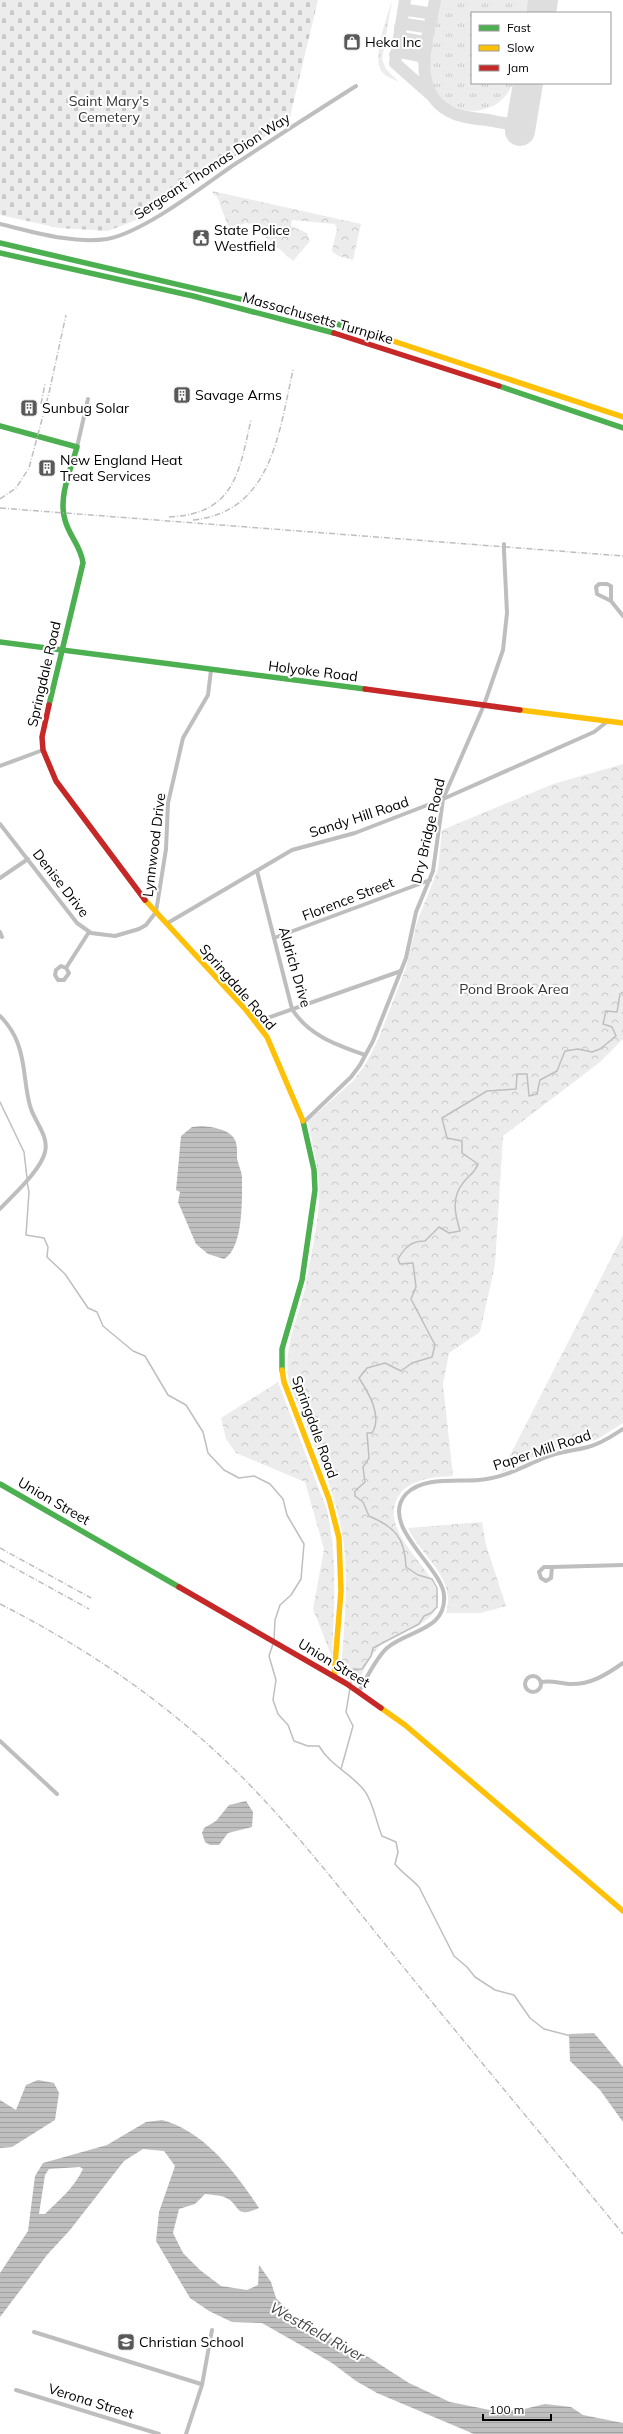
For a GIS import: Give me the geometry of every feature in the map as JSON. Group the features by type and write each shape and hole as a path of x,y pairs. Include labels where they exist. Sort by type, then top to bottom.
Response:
{"main road":[{"name":"Massachusetts Turnpike","path":"0,242 309,315 404,344 623,417"},
{"name":"Massachusetts Turnpike","path":"0,253 254,311 309,326 367,343 623,428"},
{"path":"0,426 77,447"},
{"name":"Springdale Road","path":"77,447 67,490 64,514 67,525 81,550 83,563 44,726 43,750 56,781 66,796 156,912 256,1022 274,1051 295,1097 304,1122 314,1170 315,1190 302,1280 284,1343 281,1364 284,1382 329,1499 339,1538 341,1591 337,1660 334,1676"},
{"name":"Holyoke Road","path":"0,642 623,723"},
{"name":"Union Street","path":"0,1484 359,1691 405,1725 447,1759 623,1911"}],"street":[{"name":"Sergeant Thomas Dion Way","path":"0,224 81,240 104,239 121,235 152,219 356,86"},
{"name":"Springdale Road","path":"77,447 88,399"},
{"name":"Dry Bridge Road","path":"304,1122 351,1077 365,1056 373,1041 401,970 416,912 430,880 443,799 484,705 504,646 507,607 504,544"},
{"path":"611,601 611,586 607,584 599,584 596,587 597,594 611,601 623,616"},
{"name":"Lynnwood Drive","path":"156,912 166,853 168,803 183,738 208,695 211,670"},
{"name":"Sandy Hill Road","path":"166,924 257,870 302,847 354,833 443,799 594,732 608,721"},
{"path":"0,766 43,750"},
{"name":"Denise Drive","path":"0,824 77,923 88,932 108,936 129,933 146,925 156,912"},
{"path":"0,878 28,859"},
{"name":"Aldrich Drive","path":"257,870 292,1009 305,1026 317,1035 342,1048 365,1056"},
{"name":"Florence Street","path":"274,938 430,880"},
{"path":"0,932 2,937"},
{"path":"66,968 88,932"},
{"path":"256,1022 401,970"},
{"path":"0,1016 11,1028 18,1045 24,1071 26,1095 45,1141 46,1151 39,1166 0,1209"},
{"name":"Paper Mill Road","path":"359,1691 386,1648 430,1626 439,1617 444,1605 444,1593 441,1583 413,1545 402,1522 400,1510 402,1501 407,1494 423,1485 501,1477 545,1458 598,1444 623,1429"},
{"path":"552,1567 623,1565"},
{"path":"541,1682 570,1684 587,1682 603,1676 623,1663"},
{"path":"0,1741 57,1794"},
{"path":"186,2434 201,2384 212,2330"},
{"path":"34,2332 201,2384"},
{"name":"Verona Street","path":"16,2390 159,2434"}],"green space":[{"name":"Saint Mary's Cemetery","path":"0,0 318,0 289,121 139,219 108,231 59,228 0,215"},
{"path":"392,0 382,59 386,69 399,82 383,73 379,67 378,58 381,37"},
{"path":"440,0 528,0 525,12 471,12 471,84 512,84 506,95 496,104 484,109 472,111 459,109 448,103 438,94 430,72 429,63"},
{"path":"212,191 361,224 353,260 338,256 332,251 337,229 335,224 292,220 291,226 307,233 310,241 293,261 251,224 246,223 229,229 217,196 214,195"},
{"name":"Pond Brook Area","path":"623,764 623,1039 600,1062 503,1136 495,1265 480,1332 449,1353 443,1384 453,1476 436,1477 412,1484 400,1494 396,1501 394,1515 398,1530 405,1543 433,1582 438,1594 437,1606 428,1619 381,1645 370,1658 357,1684 341,1675 346,1579 341,1527 322,1463 289,1382 287,1369 289,1345 306,1284 318,1211 318,1178 308,1121 353,1081 365,1065 378,1040 406,968 417,922 438,869 442,830 553,784"},
{"path":"623,1235 623,1423 596,1440 548,1450 501,1473"},
{"path":"278,1382 327,1510 333,1547 334,1565 332,1657 313,1609 324,1549 305,1482 236,1453 226,1439 221,1418"},
{"path":"482,1522 486,1545 506,1606 481,1613 446,1613 448,1600 447,1589 436,1568 408,1528"}],"water":[{"path":"202,1126 223,1130 235,1139 237,1158 242,1176 242,1209 238,1233 231,1253 224,1259 208,1254 196,1244 178,1202 180,1192 176,1190 181,1136 192,1127"},
{"path":"246,1801 253,1812 252,1827 228,1833 219,1845 210,1845 205,1842 202,1833 204,1828 216,1821 229,1805"},
{"path":"594,2033 623,2067 623,2122 600,2090 570,2061 569,2034"},
{"path":"38,2080 54,2083 59,2093 55,2120 12,2147 0,2148 0,2100 16,2110 26,2085"},
{"name":"Westfield River","path":"162,2120 177,2125 205,2143 218,2155 240,2181 259,2208 245,2212 241,2211 224,2197 205,2194 195,2204 179,2209 173,2233 183,2253 200,2270 221,2286 247,2290 258,2285 259,2265 271,2282 276,2298 297,2320 370,2358 409,2383 450,2402 495,2411 520,2410 545,2404 571,2407 583,2415 623,2423 623,2434 474,2434 377,2393 356,2381 332,2363 262,2323 232,2322 209,2311 190,2298 156,2241 159,2212 175,2166 164,2151 143,2149 124,2161 70,2230 47,2255 0,2317 0,2273 28,2231 35,2176 43,2163 107,2145 146,2122","holes":["80,2167 83,2169 71,2188 61,2199 45,2214 39,2214 45,2175 49,2169"]}],"waterway":[{"path":"351,1684 350,1674 352,1670 362,1669 371,1656 373,1648 419,1624 424,1616 431,1613 437,1607 437,1588 432,1579 418,1575 406,1567 403,1548 397,1535 392,1529 369,1516 363,1502 355,1496 355,1491 365,1482 363,1467 369,1458 367,1433 372,1433 376,1419 373,1404 359,1378 367,1368 385,1363 401,1371 412,1363 432,1357 435,1345 411,1299 416,1287 413,1263 400,1264 398,1259 403,1251 409,1246 416,1242 425,1241 439,1227 449,1233 460,1231 455,1200 459,1189 478,1164 462,1153 462,1141 447,1138 442,1118 487,1091 516,1089 517,1074 527,1074 529,1096 537,1094 540,1080 557,1071 565,1051 578,1049 592,1052 600,1049 616,1036 612,1027 603,1024 606,1011 617,1012 620,994 623,992"},
{"path":"0,1102 24,1152 27,1178"},
{"path":"27,1182 29,1192 26,1235 44,1238 48,1247 47,1257 65,1274 88,1308 97,1312 103,1326 133,1351 145,1356 168,1395 186,1405 203,1432 208,1453 224,1470 239,1478 254,1476 270,1484 283,1499 287,1515 304,1544 301,1579 291,1595 280,1605 275,1620 274,1640"},
{"path":"273,1644 269,1656 276,1680 273,1700 278,1714 288,1725 294,1741 308,1746 319,1746 334,1764 364,1790 372,1806 382,1836 396,1842 398,1852 395,1864 419,1887 454,1956 467,1967 475,1977 495,1990 514,1995 530,2018 544,2029 571,2036"},
{"path":"341,1769 353,1726 346,1712 350,1688"}],"taxiway":[{"path":"405,0 395,63 430,94"},
{"path":"435,0 428,31 424,64 426,79 431,93 440,105 455,114 502,123 515,122 522,117"},
{"path":"403,13 407,10 428,13 432,18"},
{"path":"400,27 405,24 425,27 429,32"},
{"path":"398,41 403,38 423,42 427,46"},
{"path":"395,55 400,52 420,56 424,60"}],"runway":[{"path":"541,12 543,0"},
{"path":"520,131 528,84"}],"railway":[{"path":"0,499 16,488 29,468 49,393 66,315"},
{"path":"193,520 219,514 240,502 256,485 267,465 276,443 293,370"},
{"path":"41,404 45,384"},
{"path":"169,517 191,514 208,508 221,499 230,487 237,473 251,420"},
{"path":"0,508 623,556"},
{"path":"0,1548 91,1598"},
{"path":"0,1560 89,1609"},
{"path":"0,1604 63,1638 93,1657 152,1699 208,1744 258,1793 303,1843 623,2234"}],"traffic: fast":[{"path":"0,243 304,314 390,340"},
{"path":"0,253 193,296 334,333"},
{"path":"499,386 623,428"},
{"path":"0,426 77,447 66,483 63,511 67,526 80,551 83,563 49,705"},
{"path":"0,642 365,689"},
{"path":"282,1370 282,1349 302,1280 315,1190 314,1170 303,1121"},
{"path":"0,1484 179,1587"}],"traffic: slow":[{"path":"390,340 623,417"},
{"path":"520,710 623,723"},
{"path":"145,900 246,1010 267,1037 303,1121"},
{"path":"282,1370 284,1382 329,1499 339,1538 341,1591 334,1676"},
{"path":"381,1708 405,1725 623,1911"}],"traffic: jam":[{"path":"334,333 499,386"},
{"path":"365,689 520,710"},
{"path":"49,705 42,737 43,750 56,781 145,900"},
{"path":"179,1587 347,1684 381,1708"}],"place":[{"name":"Heka Inc","path":"352,42"},
{"name":"State Police Westfield","path":"201,238"},
{"name":"Savage Arms","path":"182,395"},
{"name":"Sunbug Solar","path":"29,408"},
{"name":"New England Heat Treat Services","path":"47,468"},
{"name":"Christian School","path":"126,2342"}]}
